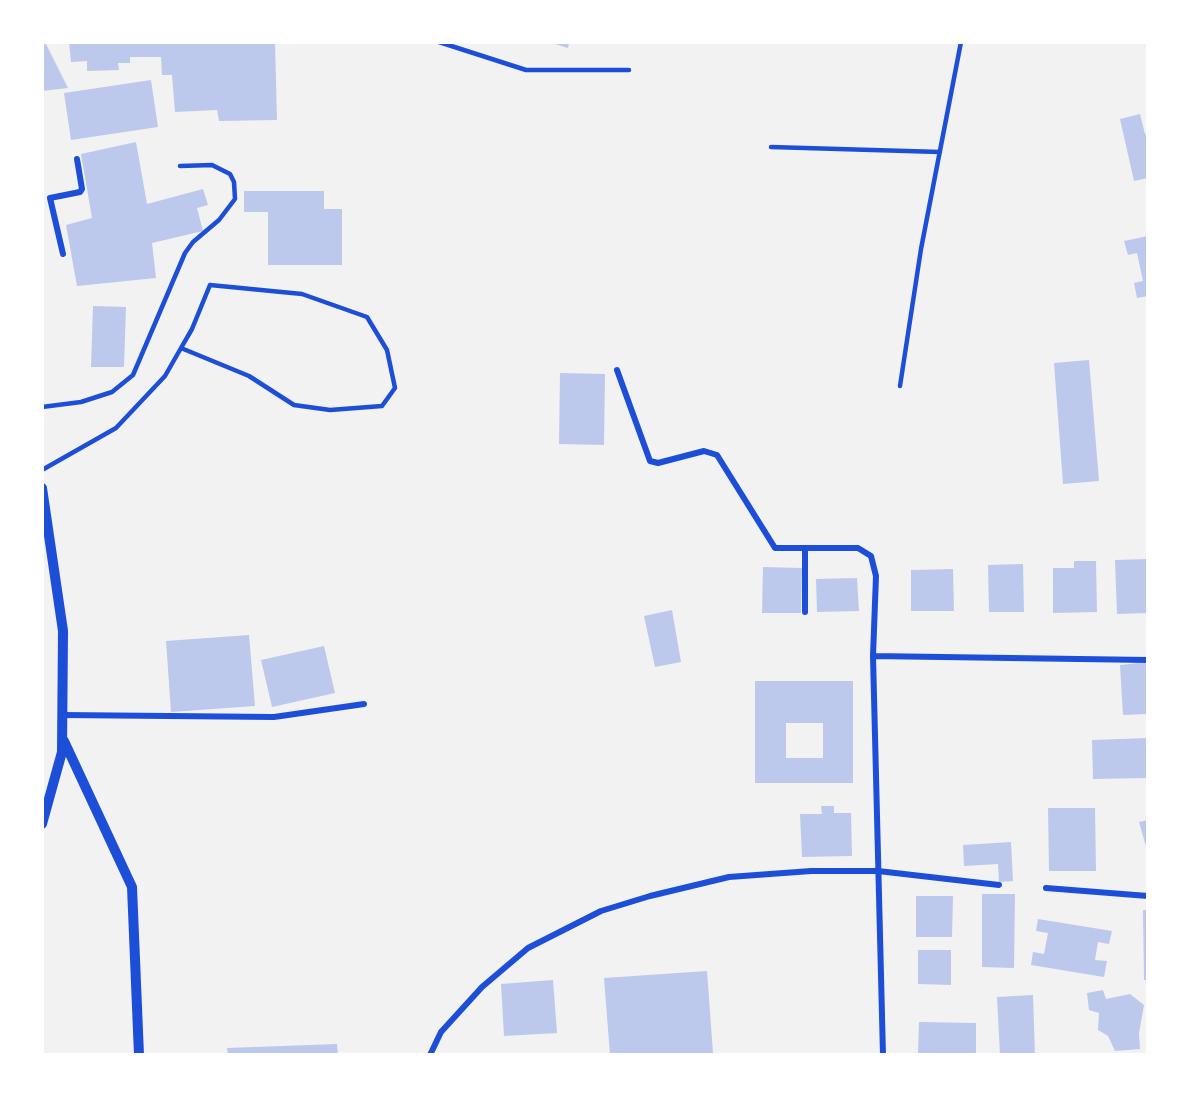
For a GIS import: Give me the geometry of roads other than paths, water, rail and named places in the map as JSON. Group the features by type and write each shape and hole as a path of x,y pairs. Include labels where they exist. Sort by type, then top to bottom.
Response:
{"street":[{"path":"42,200 80,192 82,189 77,159"},
{"path":"50,198 63,254"},
{"path":"617,370 650,461 658,464 704,451 717,455 775,548 858,548 871,556 876,576 873,656 883,1055"},
{"path":"42,490 63,631 62,752 42,824"},
{"path":"805,548 805,612"},
{"path":"873,656 1148,660"},
{"path":"62,715 274,717 364,704"},
{"path":"62,737 132,887 139,1055"},
{"path":"430,1055 441,1032 482,987 528,948 601,911 650,896 729,877 811,871 878,871 999,885"},
{"path":"1046,888 1148,896"}],"lane":[{"path":"439,42 526,70 629,70"},
{"path":"900,386 921,249 961,42"},
{"path":"771,147 939,152"},
{"path":"42,407 81,402 112,392 133,375 185,253 193,242 219,220 235,199 234,182 230,174 212,165 180,166"},
{"path":"42,470 116,428 165,376 181,348 192,329 210,285 302,294 367,316 387,350 394,388 382,406 330,410 294,405 249,376 181,348"}]}
